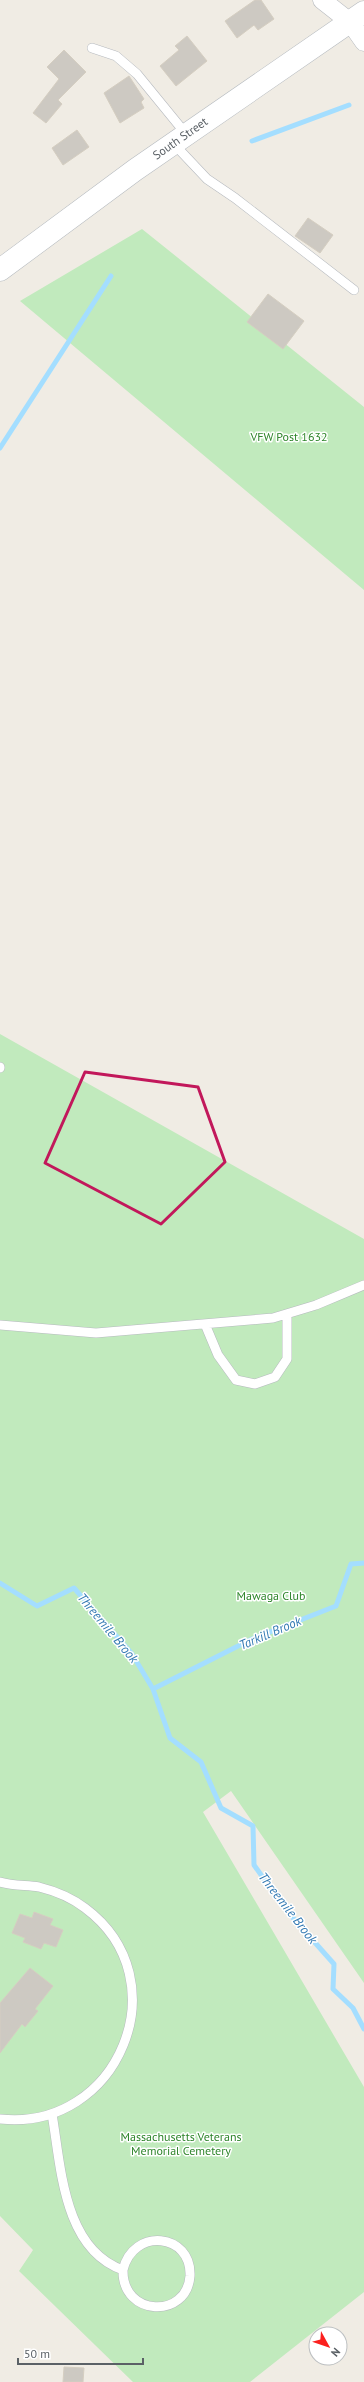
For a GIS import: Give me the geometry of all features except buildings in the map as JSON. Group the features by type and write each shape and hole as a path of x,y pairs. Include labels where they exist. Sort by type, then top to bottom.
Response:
{"street":[{"path":"322,0 357,17 364,42"},
{"name":"South Street","path":"0,270 179,139 357,17"}],"lane":[{"path":"92,48 116,56 137,74 206,179 234,198 354,290"},
{"path":"0,1325 96,1333 273,1318 316,1305 364,1285"},
{"path":"205,1324 218,1355 236,1380 255,1384 275,1378 287,1359 287,1314"},
{"path":"0,1882 55,1892 86,1908 99,1920 116,1942 125,1962 130,1978 132,2010 125,2042 119,2057 110,2071 88,2095 74,2104 52,2114 28,2120 0,2119"},
{"path":"52,2114 72,2217 86,2244 109,2264 123,2270"},
{"path":"156,2240 170,2243 181,2251 188,2263 190,2277 186,2290 177,2300 164,2307 148,2307 134,2299 128,2293 122,2278 123,2270 126,2258 134,2249 148,2241 156,2240"}],"highlighted area":[{"path":"85,1072 198,1087 225,1162 161,1224 45,1163"}],"green space":[{"name":"VFW Post 1632","path":"142,229 364,407 364,590 20,301"},
{"name":"Massachusetts Veterans Memorial Cemetery","path":"0,1034 364,1239 364,1983 231,1791 203,1812 364,2087 364,2292 321,2326 308,2326 308,2336 250,2382 133,2382 19,2271 33,2250 0,2216"}],"waterway":[{"path":"252,141 349,105"},
{"path":"0,448 111,276"},
{"name":"Tarkill Brook","path":"153,1689 252,1639 336,1606 351,1564 364,1563"},
{"name":"Threemile Brook","path":"0,1583 37,1606 74,1588 132,1654 153,1689 170,1738 201,1762 221,1808 253,1826 254,1865 286,1910 334,1964 333,1989 353,2008 364,2029"}],"park label":[{"name":"Mawaga Club","path":"271,1595"}]}
